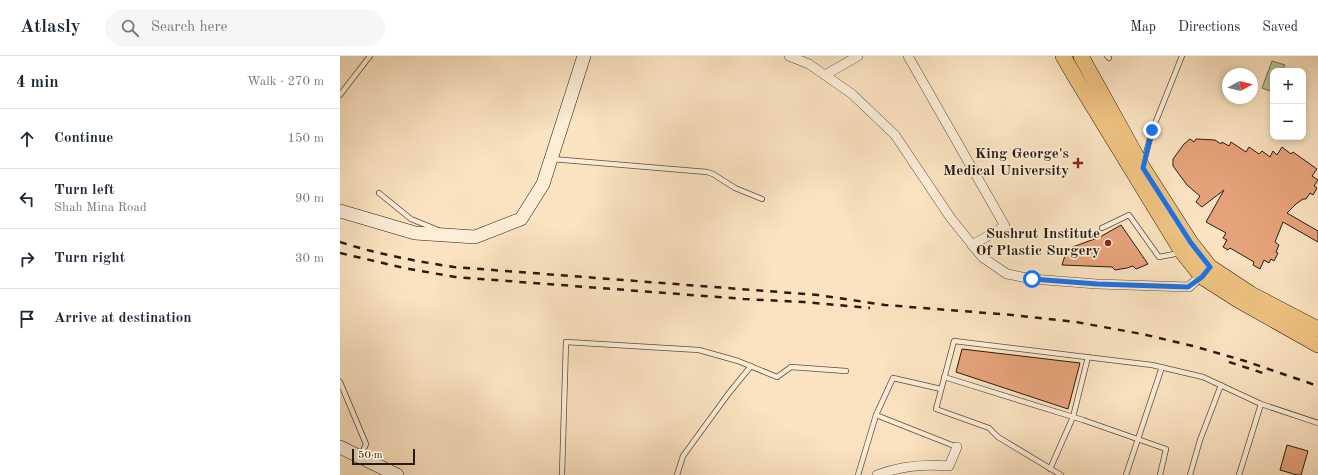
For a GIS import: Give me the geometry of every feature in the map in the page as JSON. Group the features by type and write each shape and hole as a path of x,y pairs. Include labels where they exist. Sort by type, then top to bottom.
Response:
{"main road":[{"path":"1064,56 1077,80 1139,171 1191,243 1206,272 1318,329"},
{"path":"1081,56 1182,252 1238,300 1318,345"}],"street":[{"path":"340,212 415,233 475,237 521,219 544,184 584,56"},
{"path":"789,56 809,64 852,94 895,135 950,217 972,245 982,257 1007,274 1032,279 1097,284 1188,287 1206,272"},
{"path":"908,56 1005,226 972,245"},
{"path":"825,75 855,57"},
{"path":"340,447 397,475"},
{"path":"878,475 902,467 935,465 949,466 957,447"}],"lane":[{"path":"340,95 370,56"},
{"path":"1139,171 1152,130 1182,56"},
{"path":"552,159 707,172 713,174 735,188 762,199"},
{"path":"379,193 411,219 453,236"},
{"path":"1102,228 1129,215 1159,258 1182,252"},
{"path":"562,475 566,342 699,350 738,361 777,377 792,367 846,371"},
{"path":"1061,475 998,437 989,428 936,409 954,342 1162,367 1203,377 1261,404 1318,423"},
{"path":"1050,469 1073,417 1088,357"},
{"path":"677,475 684,456 729,393 751,366"},
{"path":"1126,475 1162,367"},
{"path":"944,377 1073,417 1166,449 1160,475"},
{"path":"858,475 876,415 893,378 941,389"},
{"path":"340,382 366,444 360,457"},
{"path":"1190,475 1200,440 1221,385"},
{"path":"1239,475 1261,404"},
{"path":"876,415 957,447"}],"green space":[{"path":"1272,61 1285,65 1284,68 1270,68 1270,91 1262,88"}],"building":[{"path":"1190,139 1194,142 1196,139 1215,140 1221,144 1222,142 1229,146 1231,142 1246,152 1249,147 1259,154 1262,151 1270,157 1273,151 1277,155 1282,147 1291,154 1293,152 1317,169 1312,176 1318,180 1314,186 1317,188 1313,195 1310,193 1306,199 1303,199 1296,204 1287,213 1318,231 1318,242 1283,222 1275,242 1279,245 1276,252 1278,253 1274,261 1271,259 1269,263 1264,260 1260,269 1253,265 1254,262 1230,248 1228,250 1223,247 1227,240 1223,238 1226,233 1206,222 1224,190 1202,207 1196,202 1200,196 1187,185 1173,166 1173,159 1184,144"},
{"name":"Sushrut Institute Of Plastic Surgery","path":"1121,225 1148,264 1136,269 1133,266 1115,270 1112,267 1062,265 1067,249 1100,237"},
{"path":"962,349 1080,363 1068,409 956,372"},
{"path":"1287,445 1308,451 1301,475 1280,470"}],"railway":[{"path":"340,242 396,257 454,267 818,295 885,305 1012,315 1076,322 1142,334 1193,346 1245,361 1318,386"},
{"path":"340,253 404,268 455,277 870,308"},
{"path":"1229,362 1269,375"}],"place":[{"name":"King George's Medical University","path":"1078,163"},
{"name":"Sushrut Institute Of Plastic Surgery","path":"1108,243"}],"route":[{"path":"1032,279 1097,284 1188,287 1202,277 1210,267 1191,243 1143,168 1152,130"}]}
